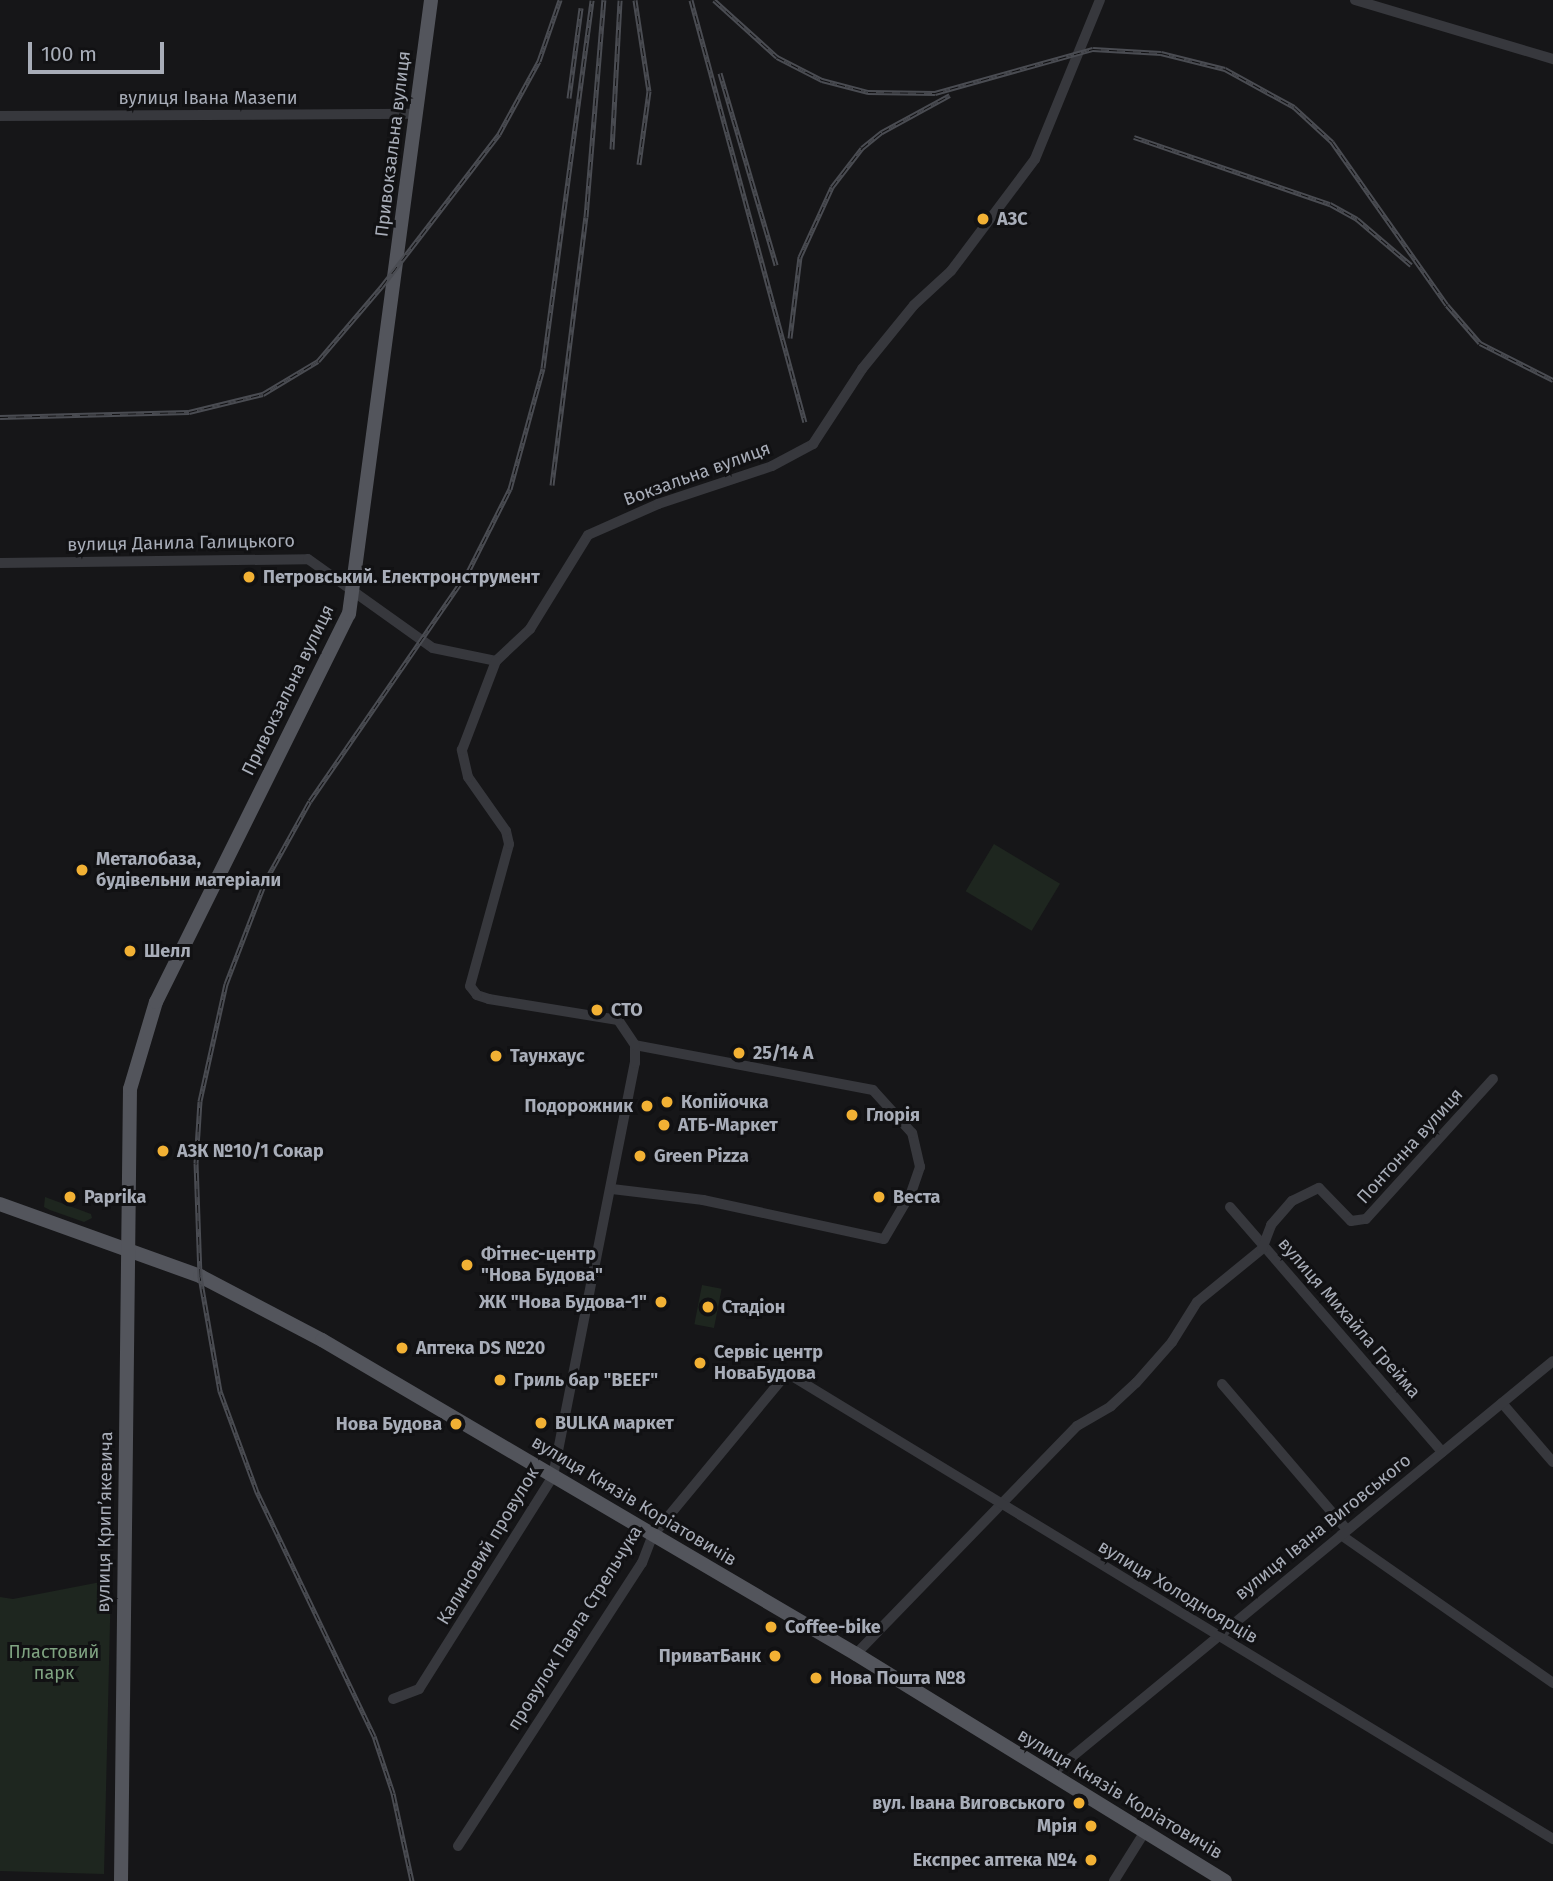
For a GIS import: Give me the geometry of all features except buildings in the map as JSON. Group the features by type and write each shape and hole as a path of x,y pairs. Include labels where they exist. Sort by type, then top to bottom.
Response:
{"main road":[{"name":"Привокзальна вулиця","path":"125,1248 130,1088 156,1002 349,614 431,0"},
{"name":"вулиця Князів Коріатовичів","path":"0,1203 200,1276 322,1340 856,1654 1224,1881"},
{"name":"вулиця Крипʼякевича","path":"121,1881 125,1248"}],"street":[{"name":"Вокзальна вулиця","path":"496,661 530,629 588,535 658,504 772,466 813,444 862,369 914,305 951,271 1035,159 1100,0"},
{"path":"1355,0 1553,60"},
{"name":"вулиця Івана Мазепи","path":"0,116 416,114"},
{"name":"вулиця Данила Галицького","path":"0,563 308,559 354,589"},
{"path":"354,589 433,648 496,661 462,750 468,777 506,831 509,845 470,986 477,995 618,1020 635,1045 873,1090 912,1133 920,1167 911,1193 884,1239 703,1200 612,1189"},
{"name":"Калиновий провулок","path":"393,1699 419,1689 553,1476 612,1189 635,1045"},
{"name":"Понтонна вулиця","path":"1264,1245 1279,1214 1313,1188 1329,1194 1352,1221 1368,1218 1493,1079"},
{"name":"вулиця Михайла Грейма","path":"1230,1207 1442,1452"},
{"path":"856,1654 1003,1506 1077,1426 1111,1406 1158,1360 1197,1302 1264,1245"},
{"name":"вулиця Івана Виговського","path":"1050,1775 1553,1361"},
{"name":"вулиця Холодноярців","path":"786,1373 1553,1839"},
{"name":"провулок Павла Стрельчука","path":"458,1846 642,1563 653,1535 786,1373"},
{"path":"1222,1384 1344,1533 1553,1683"},
{"path":"1502,1403 1553,1462"},
{"path":"1114,1881 1144,1833"}],"green space":[{"path":"994,844 1060,884 1032,931 966,891"},
{"path":"45,1197 91,1214 92,1218 84,1222 50,1210 44,1207"},
{"name":"Стадіон","path":"702,1285 722,1289 714,1328 694,1324"},
{"name":"Пластовий парк","path":"111,1580 104,1874 0,1871 0,1597 13,1599"}],"railway":[{"path":"0,417 189,412 263,394 318,361 382,286 499,134 539,61 560,0"},
{"path":"412,1881 393,1793 374,1736 257,1492 220,1391 200,1276 196,1163 200,1101 226,984 266,880 310,801 468,572 510,489 543,368 592,0"},
{"path":"552,485 586,217 604,0"},
{"path":"612,149 620,0"},
{"path":"635,0 649,91 639,164"},
{"path":"691,0 805,422"},
{"path":"714,0 777,57 822,80 868,92 935,93 1093,49 1161,53 1225,69 1294,107 1332,142 1447,305 1480,343 1553,380"},
{"path":"569,98 581,8"},
{"path":"720,73 776,265"},
{"path":"790,338 800,257 832,187 862,148 882,132 950,95"},
{"path":"1134,137 1330,204 1357,219 1411,265"}],"place":[{"name":"АЗС","path":"983,219"},
{"name":"Петровський. Електронструмент","path":"249,577"},
{"name":"Металобаза, будівельни матеріали","path":"82,870"},
{"name":"Шелл","path":"130,951"},
{"name":"СТО","path":"597,1010"},
{"name":"25/14 А","path":"739,1053"},
{"name":"Таунхаус","path":"496,1056"},
{"name":"Копійочка","path":"667,1102"},
{"name":"Подорожник","path":"647,1106"},
{"name":"Глорія","path":"852,1115"},
{"name":"АТБ-Маркет","path":"664,1125"},
{"name":"АЗК №10/1 Сокар","path":"163,1151"},
{"name":"Green Pizza","path":"640,1156"},
{"name":"Paprika","path":"70,1197"},
{"name":"Веста","path":"879,1197"},
{"name":"Фітнес-центр \"Нова Будова\"","path":"467,1265"},
{"name":"ЖК \"Нова Будова-1\"","path":"661,1302"},
{"name":"Стадіон","path":"708,1307"},
{"name":"Аптека DS №20","path":"402,1348"},
{"name":"Сервіс центр НоваБудова","path":"700,1363"},
{"name":"Гриль бар \"BEEF\"","path":"500,1380"},
{"name":"BULKA маркет","path":"541,1423"},
{"name":"Нова Будова","path":"456,1424"},
{"name":"Coffee-bike","path":"771,1627"},
{"name":"ПриватБанк","path":"775,1656"},
{"name":"Нова Пошта №8","path":"816,1678"},
{"name":"вул. Івана Виговського","path":"1079,1803"},
{"name":"Мрія","path":"1091,1826"},
{"name":"Експрес аптека №4","path":"1091,1860"}]}
